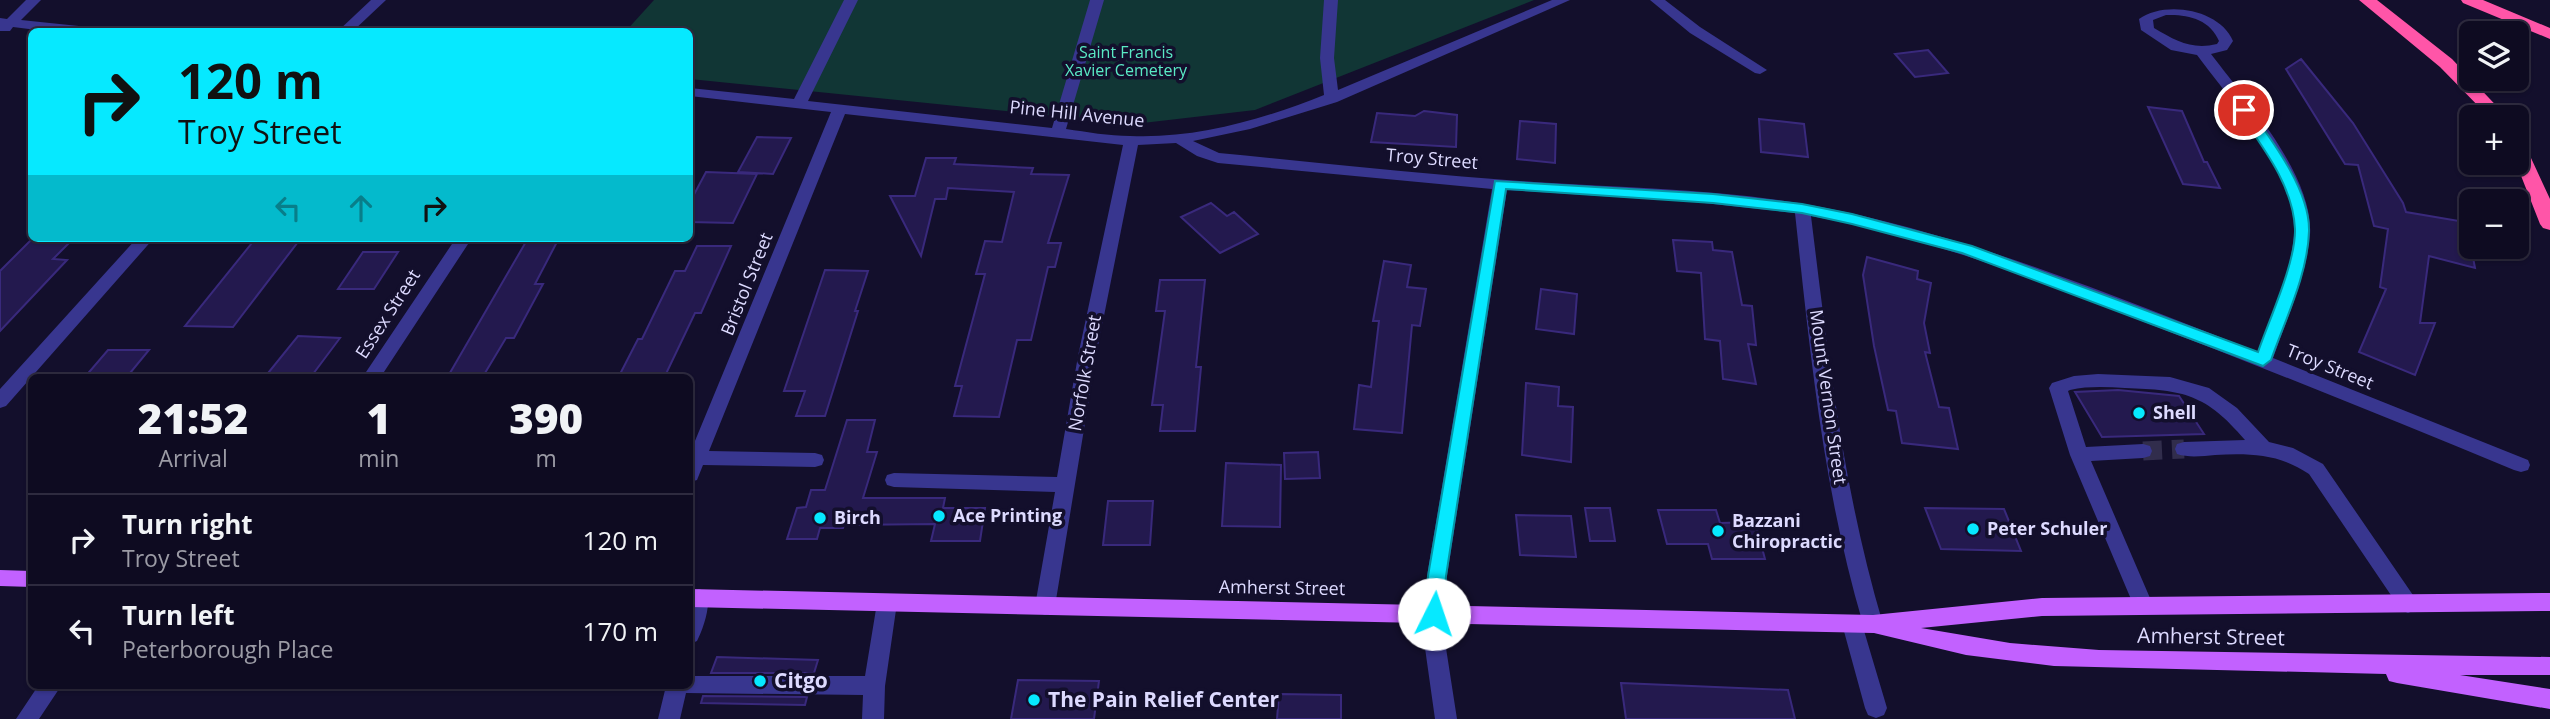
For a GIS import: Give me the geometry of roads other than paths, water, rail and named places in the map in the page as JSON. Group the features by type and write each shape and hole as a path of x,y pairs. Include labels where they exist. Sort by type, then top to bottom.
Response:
{"highway":[{"path":"2367,0 2439,56 2486,105"},
{"path":"2469,0 2550,34"},
{"path":"2529,170 2550,224"}],"main road":[{"path":"0,578 28,579"},
{"name":"Amherst Street","path":"694,598 1863,624 2002,609 2143,605 2550,602"},
{"name":"Amherst Street","path":"1863,624 1945,643 2019,653 2147,660 2550,666"},
{"path":"2304,663 2399,674 2550,699"}],"street":[{"path":"0,32 6,22 34,0"},
{"path":"348,28 379,0"},
{"path":"799,104 851,0"},
{"path":"1058,132 1097,0"},
{"path":"1331,0 1327,58 1332,99"},
{"name":"Pine Hill Avenue","path":"693,92 1131,141 1180,139 1264,122 1332,99 1563,0"},
{"path":"1657,0 1703,36 1760,70"},
{"path":"2202,51 2222,47 2226,41 2219,27 2210,21 2190,13 2170,10 2158,12 2146,19 2148,30 2165,43 2202,51 2271,149 2293,189 2302,230 2295,268 2263,360"},
{"path":"6,22 61,28"},
{"name":"Bristol Street","path":"693,466 840,108"},
{"name":"Troy Street","path":"1180,139 1202,153 1218,158 1500,184 1713,199 1802,209 1852,219 1967,249 2263,360 2521,466"},
{"name":"Norfolk Street","path":"1045,606 1087,355 1131,141"},
{"path":"1446,719 1438,684 1434,614 1437,576 1500,184"},
{"name":"Mount Vernon Street","path":"1802,209 1830,425 1855,565 1876,708"},
{"path":"0,401 142,242"},
{"name":"Essex Street","path":"375,374 461,242"},
{"path":"2143,605 2079,455 2058,388 2091,380 2181,383 2220,403 2236,416 2263,448"},
{"path":"2184,449 2263,448 2282,450 2302,457 2316,469 2408,604"},
{"path":"2079,455 2143,451"},
{"path":"693,466 815,460"},
{"path":"894,480 1065,485"},
{"path":"873,719 874,686 887,603"},
{"path":"693,685 874,686"},
{"path":"27,719 48,689"},
{"path":"669,719 676,689"}],"tunnel":[{"path":"2143,451 2184,449"}],"place":[{"name":"Shell","path":"2139,413"},
{"name":"Ace Printing","path":"939,516"},
{"name":"Birch","path":"820,518"},
{"name":"Peter Schuler","path":"1973,529"},
{"name":"Bazzani Chiropractic","path":"1718,531"},
{"name":"Citgo","path":"760,681"},
{"name":"The Pain Relief Center","path":"1034,700"}],"park label":[{"name":"Saint Francis Xavier Cemetery","path":"1126,61"}]}
